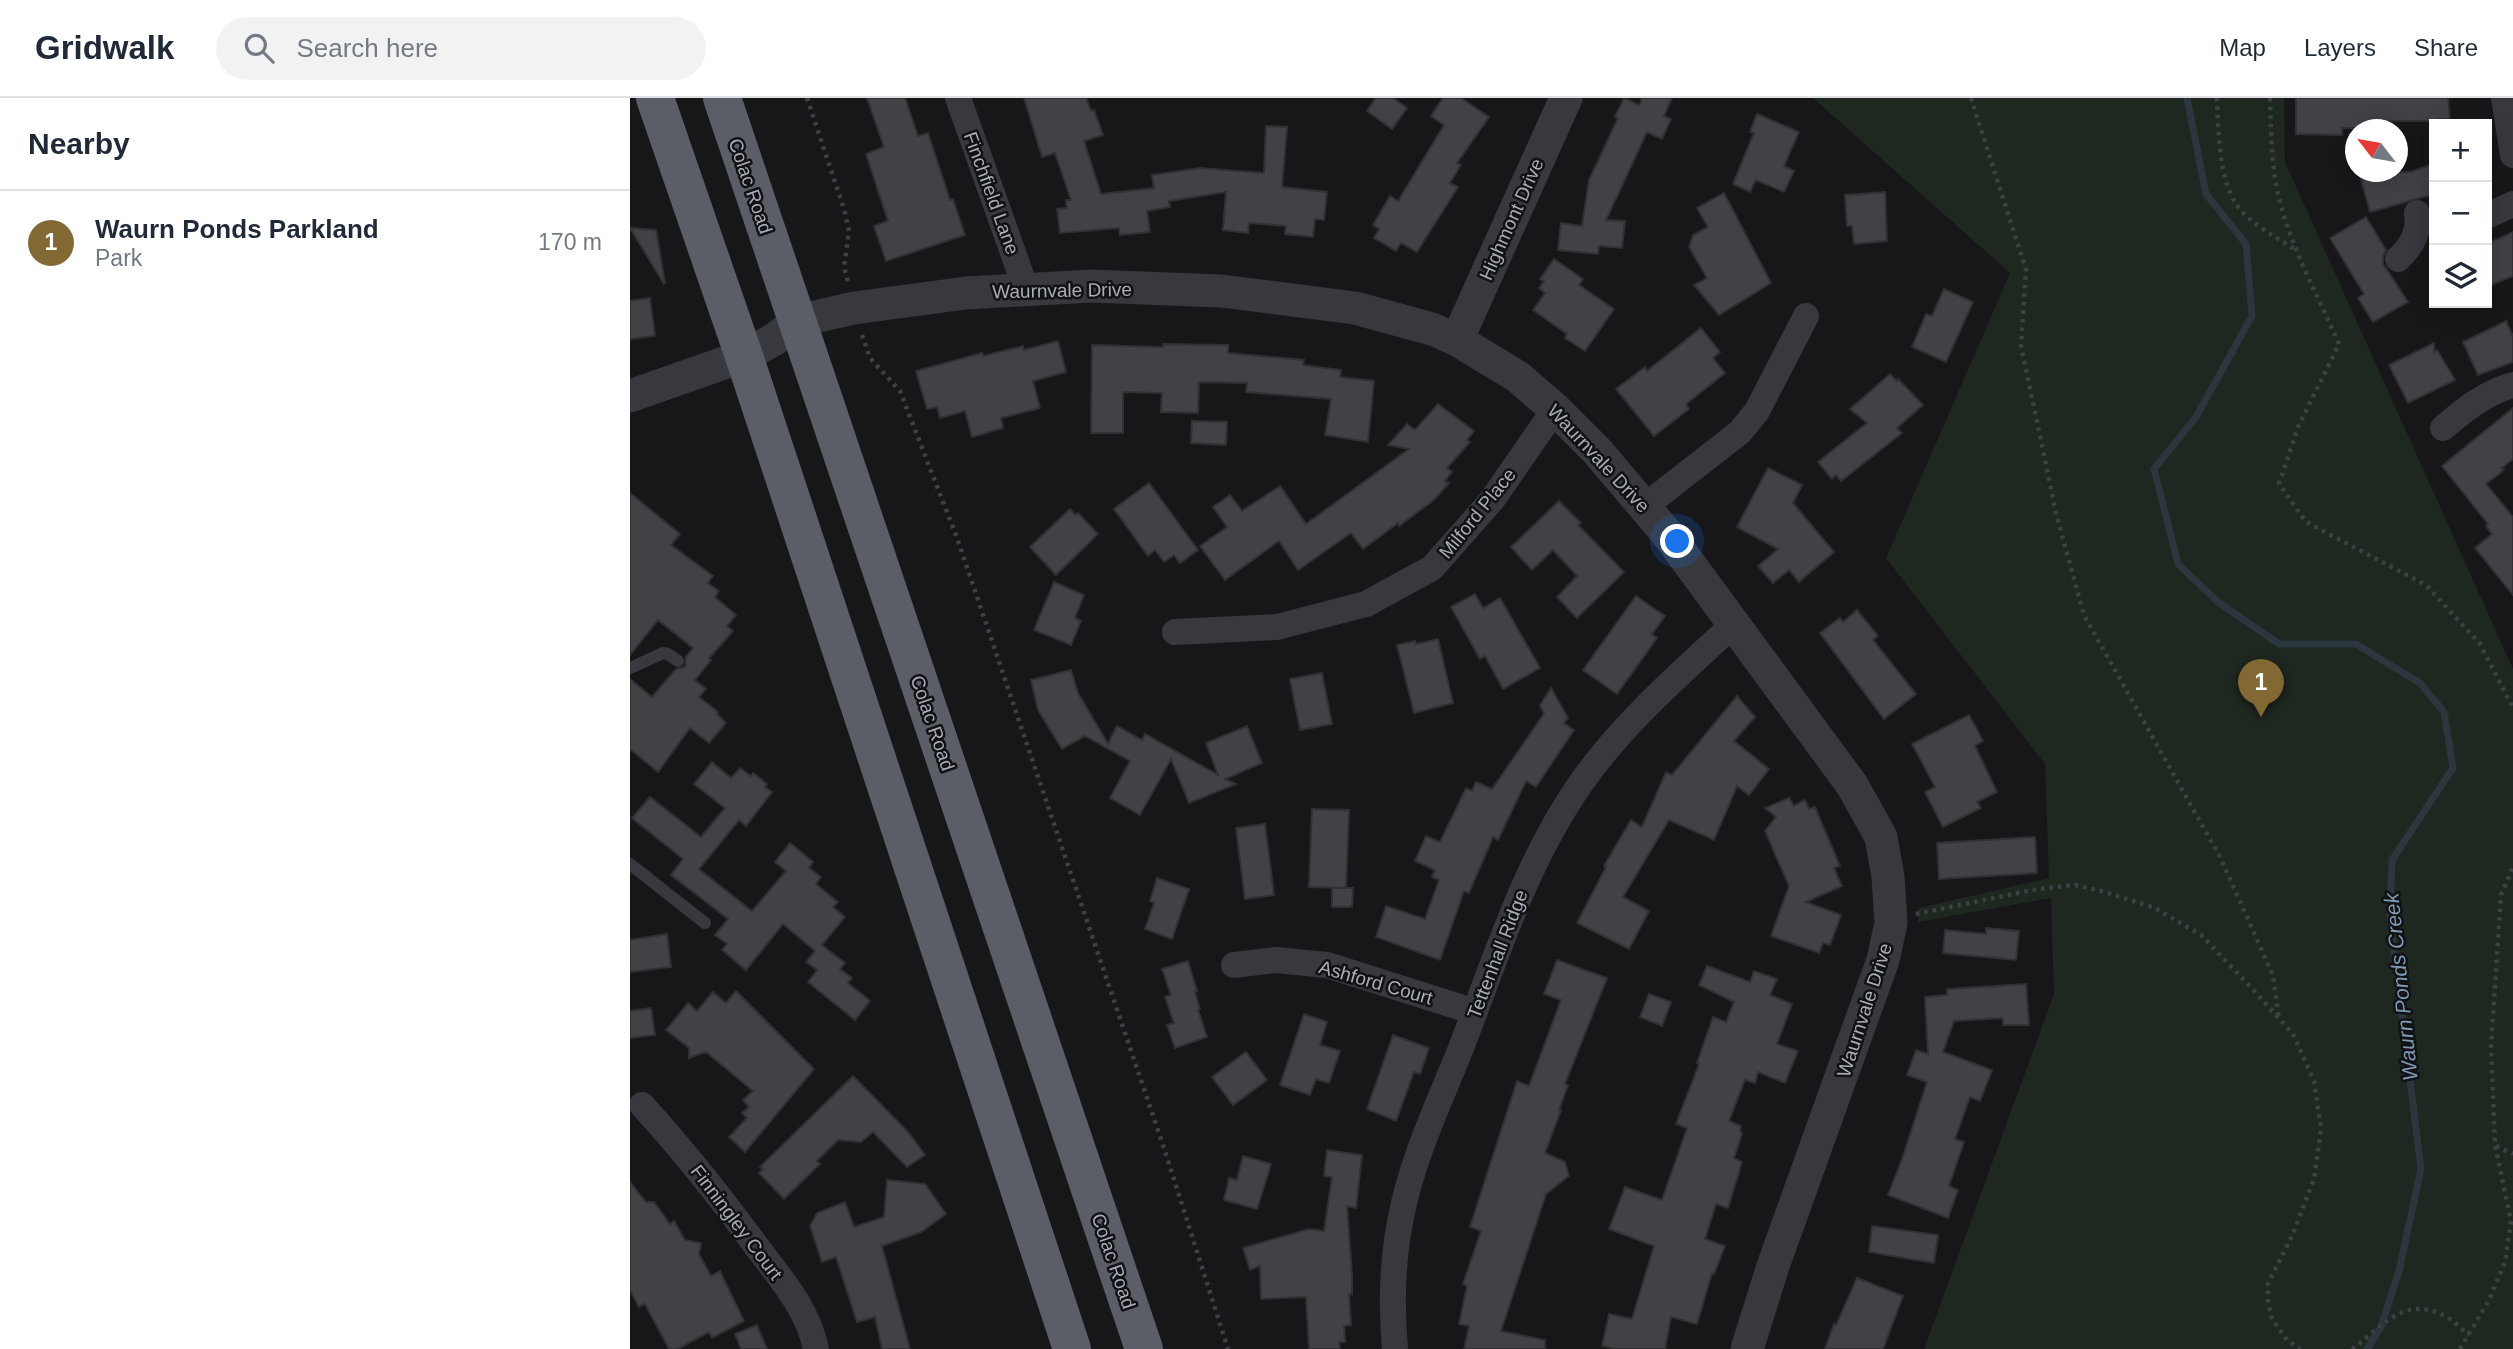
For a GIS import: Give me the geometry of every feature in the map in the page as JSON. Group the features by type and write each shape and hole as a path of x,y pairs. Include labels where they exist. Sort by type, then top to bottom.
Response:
{"highway":[{"name":"Colac Road","path":"655,98 772,339 1144,1349"},
{"name":"Colac Road","path":"722,98 772,339 1072,1349"}],"street":[{"name":"Finchfield Lane","path":"958,98 1026,289"},
{"path":"2504,98 2513,155"},
{"name":"Highmont Drive","path":"1457,340 1560,100"},
{"path":"2492,214 2513,204"},
{"path":"2398,259 2408,249 2422,226"},
{"name":"Waurnvale Drive","path":"630,396 854,308 966,293 1091,286 1221,291 1355,308 1432,329 1457,340 1518,377 1597,451 1669,536 1852,785 1881,837 1892,912 1883,960 1773,1266 1747,1349"},
{"path":"1644,507 1740,432 1757,411 1806,316"},
{"path":"2443,428 2474,402 2513,385"},
{"name":"Milford Place","path":"1175,632 1278,626 1303,620 1366,604 1432,568 1492,500 1555,409"},
{"name":"Tettenhall Ridge","path":"1395,1349 1391,1308 1401,1216 1418,1159 1521,891 1549,834 1603,754 1661,693 1735,623"},
{"name":"Ashford Court","path":"1234,965 1276,960 1327,965 1475,1012"},
{"name":"Finningley Court","path":"642,1105 728,1208 794,1297 805,1317 816,1349"}],"lane":[{"path":"630,668 665,653 678,661"},
{"path":"630,864 705,923"}],"path":[{"path":"807,98 845,209 849,231 845,267 854,308 870,358 900,391 957,538 1163,1145 1228,1349"},
{"path":"1971,98 2026,270 2021,345 2056,513 2084,615 2220,857 2273,975 2279,1019"},
{"path":"2217,98 2218,124 2228,188 2237,205 2252,220 2297,251"},
{"path":"2270,98 2271,150 2278,196 2297,251 2339,344 2298,427 2279,484 2306,522 2426,585 2480,644 2513,708"},
{"path":"2460,1349 2489,1300 2505,1262 2512,1220 2495,1145 2491,1046 2501,895 2513,867"},
{"path":"1915,914 2038,889 2075,886 2105,892 2155,908 2201,935 2293,1034 2314,1080 2321,1129 2314,1179 2292,1236 2268,1283 2268,1302 2272,1319 2287,1340 2300,1349"},
{"path":"2495,1145 2513,1154"},
{"path":"2352,1349 2393,1314 2423,1309 2443,1315 2469,1335"}],"shaded area":[{"path":"1813,98 2284,98 2285,162 2513,669 2513,1349 1924,1349 2054,994 2051,898 1918,922 1919,908 2049,878 2045,764 1886,558 2010,273"}],"building":[{"path":"867,98 905,98 918,136 928,133 950,200 953,199 965,235 886,261 874,226 888,221 866,154 884,147"},
{"path":"1024,98 1086,98 1091,111 1094,110 1103,135 1084,141 1101,194 1154,188 1152,175 1200,168 1264,173 1266,126 1287,127 1282,187 1327,192 1324,220 1315,219 1313,237 1285,234 1286,226 1249,223 1248,233 1223,230 1226,192 1169,201 1170,207 1147,211 1150,232 1120,235 1119,228 1060,233 1057,209 1067,208 1066,200 1071,200 1055,153 1042,157"},
{"path":"1376,98 1393,98 1407,108 1392,129 1367,111"},
{"path":"1443,98 1461,98 1489,117 1457,163 1461,165 1450,183 1458,187 1417,252 1401,243 1396,251 1374,238 1379,229 1373,225 1390,196 1398,201 1444,125 1431,116"},
{"path":"1624,98 1639,105 1642,98 1672,98 1664,116 1671,119 1662,139 1647,132 1606,220 1625,221 1622,248 1599,246 1598,254 1558,250 1561,223 1582,226 1589,180 1618,118 1615,117"},
{"path":"2296,98 2448,98 2450,119 2345,119 2342,135 2296,134"},
{"path":"1757,114 1799,132 1784,166 1794,171 1784,192 1756,180 1750,192 1733,184 1754,133 1750,132"},
{"path":"2429,166 2429,195 2370,212 2362,182 2408,182 2410,172"},
{"path":"1885,192 1887,241 1854,244 1852,226 1847,226 1845,195"},
{"path":"1724,193 1771,283 1719,315 1694,285 1707,278 1689,247 1693,235 1708,227 1697,208"},
{"path":"2366,217 2386,250 2383,264 2408,302 2373,322 2358,298 2364,294 2330,238"},
{"path":"630,228 656,230 664,284"},
{"path":"2513,232 2513,276 2492,285 2492,245 2492,242"},
{"path":"1554,259 1583,279 1579,285 1614,309 1585,351 1565,338 1567,334 1533,310 1545,293 1539,288 1544,281 1540,279"},
{"path":"1944,289 1973,302 1946,362 1912,347 1926,314 1932,316"},
{"path":"650,298 655,336 630,339 630,301"},
{"path":"2506,321 2513,336 2513,362 2478,375 2463,342"},
{"path":"1701,328 1720,352 1713,358 1725,373 1686,404 1689,409 1654,436 1616,389 1645,367 1647,371"},
{"path":"1058,341 1066,372 1033,381 1040,408 1001,418 1003,428 972,437 965,411 940,418 937,407 927,409 916,371 982,353 983,356 1023,346 1024,350"},
{"path":"2434,343 2434,352 2437,350 2455,380 2408,403 2389,365"},
{"path":"1163,344 1228,345 1228,353 1304,360 1303,365 1341,370 1340,377 1374,381 1368,442 1325,435 1331,399 1246,392 1247,383 1199,382 1198,413 1161,412 1162,393 1123,392 1123,433 1091,433 1092,345 1163,347"},
{"path":"1890,374 1923,405 1897,428 1902,433 1841,481 1836,475 1832,479 1818,462 1867,423 1850,409"},
{"path":"1438,404 1474,431 1467,440 1470,442 1447,468 1452,472 1445,481 1449,483 1435,499 1363,549 1351,533 1298,570 1279,541 1225,580 1200,546 1227,527 1213,507 1230,495 1242,511 1280,486 1306,524 1409,449 1388,445 1407,424 1415,430"},
{"path":"2513,408 2513,459 2486,484 2513,517 2513,595 2475,548 2492,534 2486,526 2488,524 2442,466"},
{"path":"1192,421 1227,422 1226,445 1191,443"},
{"path":"1768,468 1802,485 1793,503 1834,552 1799,582 1789,570 1773,583 1758,566 1778,549 1737,527"},
{"path":"1149,483 1198,550 1180,563 1174,555 1164,562 1155,550 1148,556 1114,509"},
{"path":"630,493 680,534 671,545 713,576 708,583 719,591 715,597 736,615 727,626 733,631 709,658 711,660 695,680 706,689 699,697 718,712 726,723 709,743 690,728 658,772 630,749 630,679 652,697 676,669 685,667 686,657 693,648 658,620 630,655"},
{"path":"1559,501 1581,523 1578,525 1624,572 1577,618 1557,597 1577,576 1553,550 1532,570 1511,547"},
{"path":"1070,509 1075,515 1078,513 1098,534 1056,575 1030,547"},
{"path":"1054,582 1084,595 1075,618 1081,621 1071,645 1034,630"},
{"path":"1475,594 1483,608 1500,598 1540,668 1503,689 1485,656 1480,659 1451,607"},
{"path":"1636,596 1665,616 1652,634 1657,638 1617,694 1583,670"},
{"path":"1857,610 1878,636 1873,640 1916,694 1884,719 1820,633 1840,618 1843,622"},
{"path":"1438,639 1453,703 1414,713 1397,645"},
{"path":"1071,670 1078,693 1108,744 1117,726 1142,740 1145,734 1218,775 1206,743 1247,726 1262,763 1225,779 1236,784 1189,803 1171,759 1140,815 1110,798 1130,761 1085,736 1062,749 1038,710 1031,680"},
{"path":"1322,673 1332,724 1300,730 1290,679"},
{"path":"1551,688 1568,718 1564,723 1574,730 1536,787 1526,781 1498,840 1493,837 1469,893 1464,891 1440,960 1376,937 1386,906 1425,919 1439,880 1432,877 1435,870 1415,861 1426,836 1440,842 1466,788 1472,791 1476,782 1492,789 1544,714 1540,705"},
{"path":"1737,696 1755,717 1734,741 1769,769 1749,795 1737,786 1714,840 1669,820 1623,897 1649,911 1629,949 1577,923 1606,867 1604,866 1631,820 1642,827 1666,772 1672,775"},
{"path":"1969,715 1983,741 1975,746 1997,792 1977,802 1981,808 1943,827 1925,792 1935,787 1912,744"},
{"path":"712,762 731,778 740,768 751,776 753,773 767,784 765,787 772,792 746,826 739,820 699,869 752,911 786,871 775,862 790,843 813,862 809,868 821,877 816,884 838,902 833,907 845,917 822,945 845,963 840,969 852,978 848,983 870,1001 855,1020 808,982 817,970 806,962 815,951 783,924 746,970 722,950 727,944 715,935 728,919 671,875 683,859 632,818 650,797 701,837 725,808 694,784"},
{"path":"1789,798 1794,806 1805,800 1809,809 1815,807 1840,866 1834,868 1842,886 1806,902 1841,915 1830,945 1823,943 1819,953 1771,936 1789,886 1765,831 1776,817 1765,808"},
{"path":"1312,809 1349,810 1346,888 1309,887"},
{"path":"1265,824 1274,895 1245,899 1236,828"},
{"path":"2035,837 2037,873 1939,879 1937,843"},
{"path":"1157,878 1189,889 1172,939 1145,929 1154,903 1150,901"},
{"path":"1332,888 1353,888 1352,907 1332,907"},
{"path":"1986,928 2019,931 2016,960 1943,953 1945,930 1986,934"},
{"path":"667,934 671,967 630,972 630,940"},
{"path":"1557,960 1607,978 1565,1084 1568,1085 1561,1110 1545,1153 1565,1162 1569,1176 1546,1194 1501,1331 1545,1340 1545,1349 1464,1349 1469,1326 1459,1324 1467,1286 1463,1284 1481,1231 1470,1227 1517,1081 1529,1086 1561,1000 1544,994"},
{"path":"1188,961 1197,991 1198,1010 1207,1037 1175,1048 1167,1025 1174,1023 1165,997 1171,995 1162,969"},
{"path":"1707,966 1750,982 1754,971 1777,979 1770,995 1792,1004 1777,1044 1798,1051 1785,1083 1758,1072 1755,1083 1745,1080 1729,1121 1741,1126 1742,1134 1734,1158 1742,1162 1728,1208 1716,1204 1705,1239 1725,1246 1714,1274 1712,1273 1697,1324 1671,1317 1665,1349 1616,1349 1602,1346 1609,1314 1632,1319 1654,1246 1609,1229 1625,1187 1662,1200 1687,1128 1676,1124 1699,1064 1697,1063 1713,1017 1726,1022 1734,1002 1699,985"},
{"path":"2026,984 2029,1025 2003,1025 2003,1018 1954,1021 1943,1052 1992,1070 1980,1101 1970,1097 1955,1139 1964,1142 1949,1186 1958,1190 1948,1218 1888,1195 1927,1082 1907,1075 1916,1050 1928,1054 1925,997 1947,995 1947,989"},
{"path":"736,991 814,1069 745,1152 729,1137 747,1118 742,1113 749,1107 743,1100 753,1091 706,1052 689,1058 689,1048 666,1030 688,1003 697,1011 713,992 726,1003"},
{"path":"1649,994 1671,1002 1662,1026 1640,1017"},
{"path":"651,1008 655,1035 630,1038 630,1011"},
{"path":"1304,1014 1327,1022 1320,1045 1340,1051 1329,1083 1316,1079 1310,1095 1280,1085"},
{"path":"1393,1035 1429,1048 1420,1074 1414,1072 1396,1121 1367,1109"},
{"path":"1246,1052 1267,1080 1233,1105 1212,1077"},
{"path":"853,1076 909,1133 925,1155 907,1167 873,1132 861,1142 838,1140 817,1161 820,1164 784,1199 759,1173 763,1169 760,1167"},
{"path":"1327,1150 1362,1155 1356,1208 1347,1206 1352,1275 1352,1294 1349,1294 1351,1325 1344,1326 1345,1342 1339,1342 1340,1349 1309,1349 1306,1297 1261,1299 1260,1266 1250,1270 1243,1248 1309,1229 1324,1231 1332,1177 1324,1176"},
{"path":"1243,1156 1271,1164 1257,1209 1224,1200 1229,1178 1237,1180"},
{"path":"887,1180 925,1184 946,1214 921,1232 882,1246 910,1349 882,1349 875,1317 857,1322 836,1257 822,1262 810,1226 817,1213 845,1202 854,1227 884,1217"},
{"path":"630,1182 646,1202 654,1202 670,1224 674,1221 685,1240 701,1243 699,1254 711,1276 720,1271 744,1321 712,1338 709,1332 678,1349 669,1349 645,1304 639,1307 630,1290"},
{"path":"1872,1226 1938,1235 1934,1263 1869,1252"},
{"path":"1857,1278 1903,1296 1883,1349 1825,1349 1834,1324 1836,1325"},
{"path":"757,1325 767,1349 741,1349 735,1334"}],"waterway":[{"name":"Waurn Ponds Creek","path":"2187,98 2206,194 2246,244 2252,316 2196,417 2154,469 2178,564 2218,602 2279,644 2356,644 2420,683 2444,712 2453,768 2392,860 2390,918 2421,1169 2399,1271 2381,1327 2367,1349"}],"place":[{"name":"Waurn Ponds Parkland","path":"2261,717"}]}
